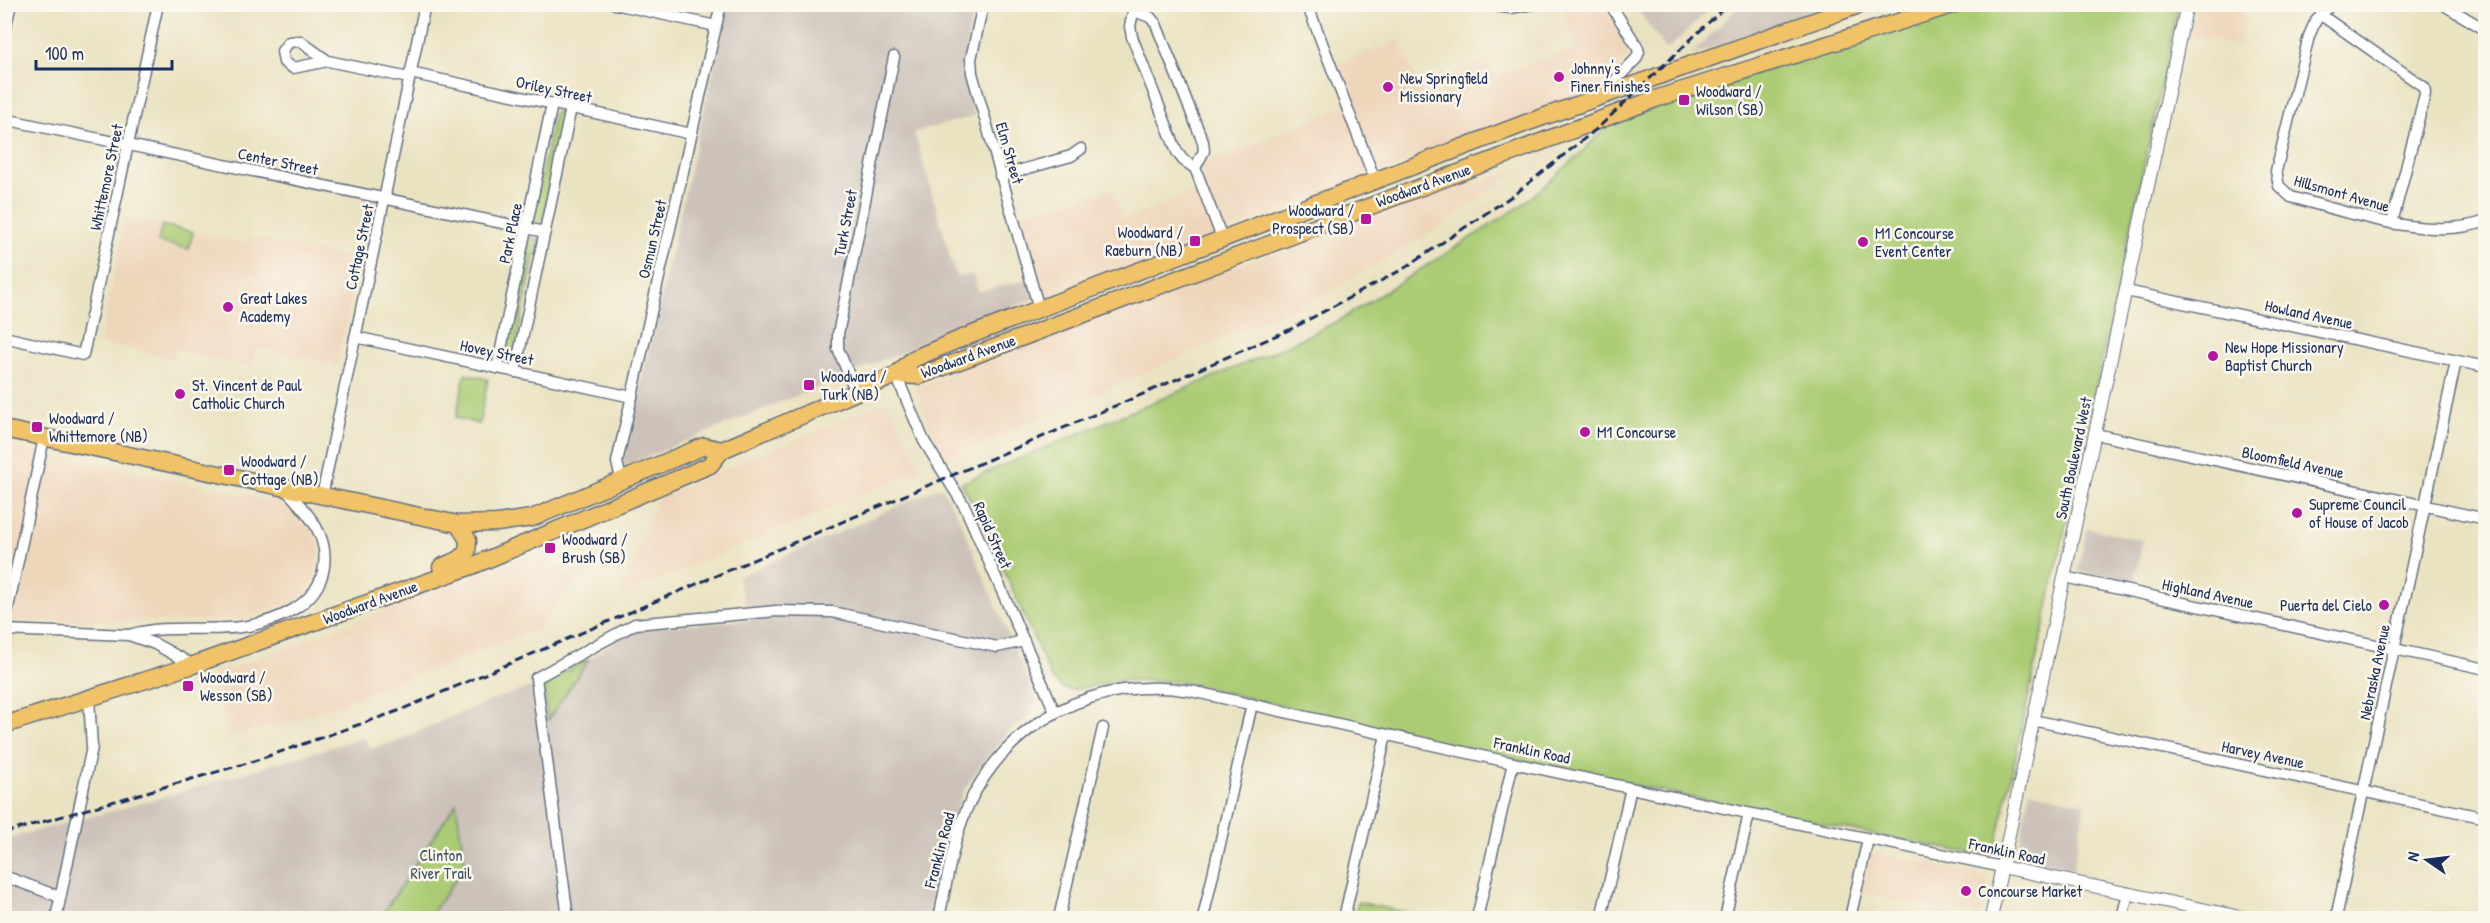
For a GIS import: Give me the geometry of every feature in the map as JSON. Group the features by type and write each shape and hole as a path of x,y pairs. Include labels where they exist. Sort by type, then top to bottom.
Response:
{"main road":[{"name":"Woodward Avenue","path":"4,725 193,665 472,566 710,465 723,450 896,375 913,359 1222,238 1601,95 1862,4"},
{"name":"Woodward Avenue","path":"896,375 919,376 1655,99 1955,4"},
{"path":"1271,243 1284,228 1383,190 1383,182 1375,180"},
{"path":"1158,285 1153,281 1155,272 1217,249 1222,238"},
{"name":"Woodward Avenue","path":"4,429 458,524 497,523 531,518 704,446 723,450"},
{"path":"379,598 406,582 460,559 467,552 468,540 458,524"}],"street":[{"path":"4,33 10,4"},
{"name":"Whittemore Street","path":"4,337 83,355 158,4"},
{"name":"Cottage Street","path":"322,496 425,4"},
{"path":"615,4 716,26"},
{"name":"Osmun Street","path":"621,479 617,462 721,4"},
{"name":"Elm Street","path":"983,4 971,69 1039,309"},
{"path":"1307,4 1375,180"},
{"path":"1483,4 1510,8 1533,4"},
{"path":"1601,95 1636,59 1639,52 1611,4"},
{"name":"South Boulevard West","path":"1991,918 2187,4"},
{"name":"Hillsmont Avenue","path":"2331,4 2321,15 2309,36 2276,171 2277,183 2283,192 2291,197 2414,227 2457,228 2486,221"},
{"path":"2442,4 2486,30"},
{"path":"1195,168 1204,148 1199,132 1156,24 1150,17 1135,8 1130,30 1136,48 1177,152 1183,160 1195,168 1222,238"},
{"path":"2321,15 2424,87 2425,94 2392,223"},
{"name":"Turk Street","path":"856,392 838,349 838,334 894,57"},
{"name":"Oriley Street","path":"328,61 552,104 692,134"},
{"name":"Park Place","path":"497,368 552,104"},
{"name":"Park Place","path":"515,372 571,108"},
{"name":"Center Street","path":"4,119 545,232"},
{"path":"1000,176 1071,156 1082,149"},
{"name":"Howland Avenue","path":"2126,291 2456,361 2485,365"},
{"name":"Hovey Street","path":"355,337 632,397"},
{"name":"Nebraska Avenue","path":"2336,918 2456,361"},
{"name":"Rapid Street","path":"896,375 927,447 965,507 1055,712"},
{"name":"Bloomfield Avenue","path":"2095,434 2486,519"},
{"path":"44,438 4,629 129,635 155,644 193,665"},
{"path":"129,635 148,629 249,626 289,612 309,599 321,579 325,563 324,547 315,522 284,488"},
{"name":"Highland Avenue","path":"2064,577 2486,669"},
{"path":"568,918 536,678 635,624 776,611 814,610 845,614 991,646 1002,647 1024,641"},
{"name":"Franklin Road","path":"939,918 961,825 977,789 1011,744 1055,712 1099,694 1145,687 1182,690 1252,704 1513,763 2237,918"},
{"path":"56,918 92,747 89,699"},
{"path":"1203,918 1252,704"},
{"name":"Harvey Avenue","path":"2033,720 2486,818"},
{"path":"1059,918 1103,728"},
{"path":"1344,918 1386,735"},
{"path":"1477,918 1513,763"},
{"path":"1601,918 1631,788"},
{"path":"1725,918 1749,814"},
{"path":"1850,918 1868,839"},
{"path":"4,876 60,897"},
{"path":"2122,918 2128,894"}],"shaded area":[{"path":"1741,4 1834,5 1690,56"},
{"path":"728,5 975,5 961,68 975,116 914,132 956,277 973,274 978,292 1030,279 1035,298 622,467"},
{"path":"1585,5 1600,5 1632,49 1594,92 1046,299 1022,214 1111,189 1124,220 1202,188 1202,165 1346,106 1331,66 1399,40 1427,102 1444,98 1438,82 1489,59 1495,76 1577,49 1564,10"},
{"path":"1634,5 1714,5 1667,50"},
{"path":"2198,5 2248,5 2239,46 2191,36"},
{"path":"1517,170 1443,225 1328,293 942,461 915,387 1398,204"},
{"name":"Great Lakes Academy","path":"126,216 246,244 248,236 360,261 337,365 256,348 252,367 175,350 173,359 100,343"},
{"path":"887,401 922,470 620,596 657,498"},
{"path":"5,445 278,502 304,517 320,547 313,583 296,601 244,620 19,621 5,687"},
{"path":"941,487 958,516 1037,702 1029,716 1009,731 984,760 963,792 947,835 928,918 429,918 465,865 456,803 380,918 5,918 5,839 146,802 365,737 369,749 397,741 473,707 543,683 549,719 589,659 621,637 643,628 749,620 738,577"},
{"path":"2087,528 2143,540 2134,582 2078,571"},
{"path":"540,550 576,580 541,627 291,722 230,735 212,675"},
{"path":"2030,791 2085,804 2073,869 2016,857"},
{"path":"1870,852 1988,878 1980,917 1861,892"}],"green space":[{"name":"M1 Concourse","path":"1945,5 2179,5 1996,846 1991,855 1985,856 1681,795 1176,681 1124,680 1072,690 1063,688 1052,679 979,514 961,483 1275,351 1340,320 1521,206 1578,156 1608,125"},
{"path":"560,111 565,115 542,223 538,225 532,221 554,113"},
{"path":"162,225 193,232 189,249 158,242"},
{"path":"530,237 538,240 512,363 508,364 503,358"},
{"path":"465,374 488,379 479,424 456,418"},
{"path":"589,659 548,720 543,683"},
{"name":"Clinton River Trail","path":"456,803 465,865 429,918 380,918"},
{"path":"1358,902 1417,915 1417,918 1354,918"}],"railway":[{"path":"4,833 251,762 398,711 1291,329 1403,269 1515,194 1599,127 1728,4"}],"place":[{"name":"Johnny's Finer Finishes","path":"1559,77"},
{"name":"New Springfield Missionary","path":"1388,87"},
{"name":"Woodward / Wilson (SB)","path":"1684,100"},
{"name":"Woodward / Prospect (SB)","path":"1366,219"},
{"name":"Woodward / Raeburn (NB)","path":"1195,241"},
{"name":"M1 Concourse Event Center","path":"1863,242"},
{"name":"Great Lakes Academy","path":"228,307"},
{"name":"New Hope Missionary Baptist Church","path":"2213,356"},
{"name":"Woodward / Turk (NB)","path":"809,385"},
{"name":"St. Vincent de Paul Catholic Church","path":"180,394"},
{"name":"Woodward / Whittemore (NB)","path":"37,427"},
{"name":"M1 Concourse","path":"1585,432"},
{"name":"Woodward / Cottage (NB)","path":"229,470"},
{"name":"Supreme Council of House of Jacob","path":"2297,513"},
{"name":"Woodward / Brush (SB)","path":"550,548"},
{"name":"Puerta del Cielo","path":"2384,605"},
{"name":"Woodward / Wesson (SB)","path":"188,686"},
{"name":"Concourse Market","path":"1966,891"}]}
